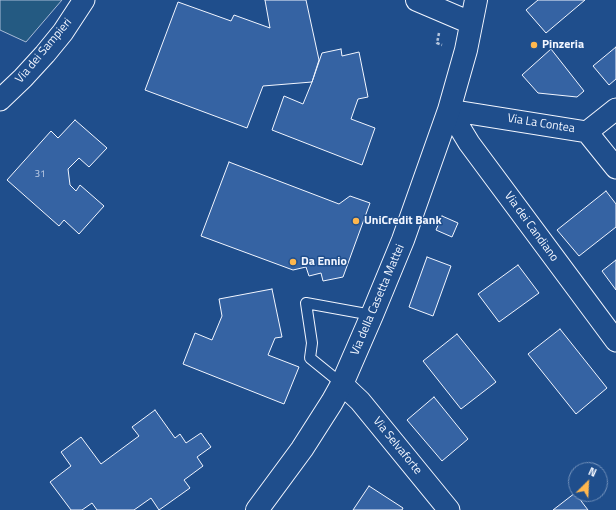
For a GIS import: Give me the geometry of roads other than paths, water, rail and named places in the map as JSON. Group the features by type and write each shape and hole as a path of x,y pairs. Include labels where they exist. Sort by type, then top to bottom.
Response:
{"main road":[{"path":"417,0 471,23"},
{"name":"Via della Casetta Mattei","path":"257,510 312,435 342,384 372,315 403,240 449,110 466,50 476,0"}],"street":[{"name":"Via dei Sampieri","path":"0,100 45,54 63,32 84,0"},
{"path":"587,132 616,109"},
{"name":"Via La Contea","path":"449,110 587,132 616,168"},
{"name":"Via dei Candiano","path":"449,110 469,143 616,341"},
{"name":"Via Selvaforte","path":"342,384 360,401 448,510"}],"lane":[{"path":"342,384 310,358 312,343 306,304 372,315"}],"place":[{"name":"Pinzeria","path":"534,45"},
{"name":"UniCredit Bank","path":"356,221"},
{"name":"Da Ennio","path":"293,262"}]}
